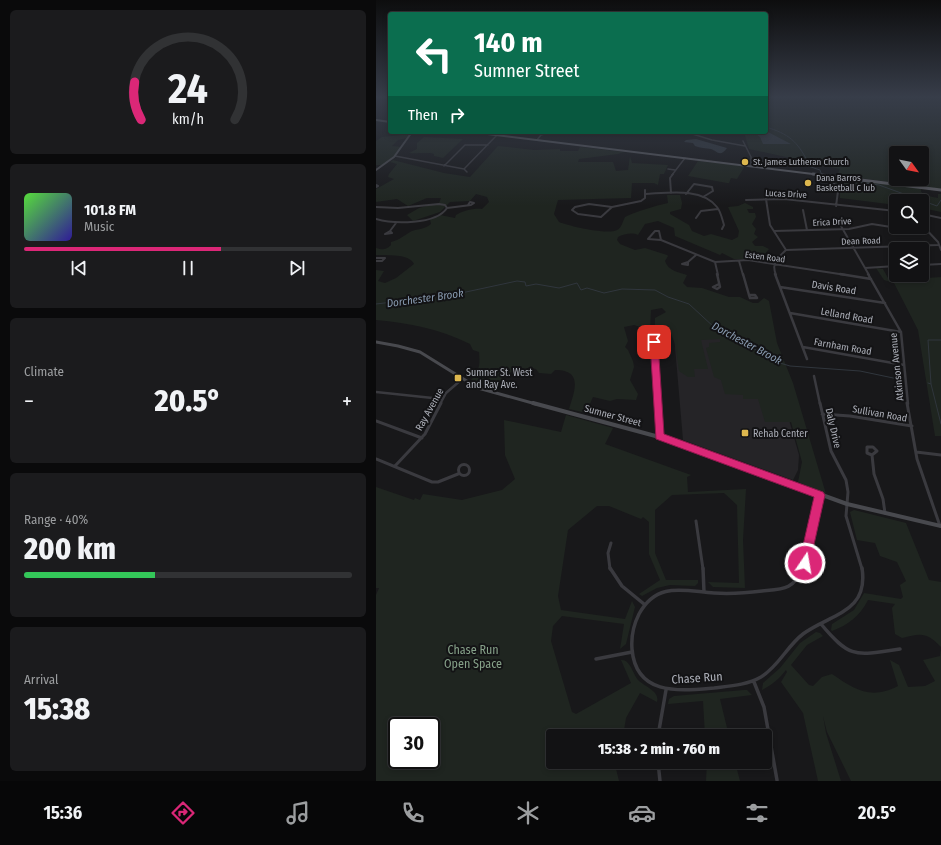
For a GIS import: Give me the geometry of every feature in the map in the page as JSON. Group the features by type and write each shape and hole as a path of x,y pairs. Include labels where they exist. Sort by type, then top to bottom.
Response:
{"main road":[{"path":"376,170 395,156 411,134"},
{"path":"488,134 941,190"},
{"name":"Sumner Street","path":"376,342 399,346 422,354 434,360 462,380 490,392 660,436 847,504 941,526"}],"street":[{"path":"536,140 545,134"},
{"path":"692,134 712,140 745,146"},
{"path":"464,169 497,135"},
{"path":"744,141 751,157 751,166"},
{"path":"444,166 465,145 488,145"},
{"path":"395,156 464,169 467,172"},
{"path":"671,193 670,179 685,158"},
{"path":"668,169 676,170"},
{"path":"833,176 833,182 838,190 836,206"},
{"path":"686,194 694,184 712,187 712,192 703,198"},
{"path":"613,207 605,215 599,217 576,214 572,210 581,205 606,205 613,207 639,202 644,198 645,190"},
{"path":"645,194 686,194 703,198 714,203 718,209 724,226 722,229"},
{"path":"766,199 769,220 786,250 773,264 779,287 807,359"},
{"name":"Lucas Drive","path":"746,200 787,199 836,206 889,210"},
{"path":"376,207 403,208 439,204 444,205 447,208"},
{"path":"376,221 379,220 396,223 423,220 443,213 447,208 468,204"},
{"path":"696,218 701,211 718,209"},
{"path":"803,210 807,230"},
{"path":"929,215 941,218"},
{"name":"Atkinson Avenue","path":"838,219 842,229 902,332 905,388 916,452 920,470 941,526"},
{"path":"390,231 396,223"},
{"name":"Erica Drive","path":"774,231 852,229 868,224 889,227"},
{"name":"Esten Road","path":"661,240 659,235 661,232 659,230 655,231 648,239 661,240 715,262 739,261 773,264 871,279"},
{"path":"929,232 939,243 938,244 941,250"},
{"name":"Dean Road","path":"786,250 938,244"},
{"path":"688,262 697,255"},
{"path":"739,261 749,295"},
{"path":"715,262 719,284"},
{"path":"929,265 941,264"},
{"path":"865,268 889,266"},
{"name":"Davis Road","path":"779,287 886,303"},
{"name":"Lelland Road","path":"789,313 902,332"},
{"path":"651,338 655,344 660,436"},
{"name":"Farnham Road","path":"803,347 904,365"},
{"name":"Daly Drive","path":"814,376 831,452 847,482 847,504"},
{"name":"Ray Avenue","path":"395,466 422,438 432,423 442,399 450,388 462,380"},
{"path":"376,392 442,399"},
{"name":"Sullivan Road","path":"822,414 850,416 912,426"},
{"path":"376,421 422,438"},
{"path":"916,452 941,455"},
{"path":"872,455 874,475 884,503 885,513"},
{"path":"376,459 418,477 438,482 458,474 466,475 470,471 468,465 462,466 458,471 458,474"},
{"path":"611,543 608,556 615,579 622,587 644,604 655,594 679,589 704,592 745,593 781,590 793,584 798,579 804,568 820,495"},
{"name":"Chase Run","path":"644,604 636,623 632,652 635,664 642,677 653,685 666,690 675,691 754,682 772,670 799,636 849,608 858,597 862,583 861,564 846,517 847,504"},
{"path":"696,521 702,557 704,592"},
{"path":"821,624 842,647 849,651 857,653 900,649"},
{"path":"596,659 632,652"},
{"path":"754,682 764,707 777,780"},
{"path":"659,729 666,690"},
{"path":"659,769 660,781"}],"shaded area":[{"path":"771,133 791,144 763,144 760,137 756,134"},
{"path":"696,139 727,148 722,153 719,153 711,149 695,146 693,143 684,142 686,140"},
{"path":"673,323 770,353 799,455 798,470 793,480 683,440"}],"green space":[{"path":"941,133 941,189 919,186 929,186 929,146 889,146 889,182 837,175 840,169 749,149 745,134"},
{"path":"410,134 407,138 398,140 392,146 402,147 398,153 383,165 376,165 376,141 382,137"},
{"path":"424,137 463,139 443,158 434,156 432,153 409,153 417,149 417,143"},
{"path":"498,146 534,150 560,149 560,151 578,151 580,147 624,152 579,159 578,162 613,162 616,171 628,170 630,156 632,163 668,165 664,174 660,174 658,185 654,183 632,183 631,198 558,200 554,214 559,222 571,226 597,231 617,230 621,227 625,217 668,203 667,195 680,195 682,203 681,209 670,212 670,214 689,225 692,231 704,236 711,234 732,240 738,237 739,231 728,207 738,206 745,203 753,207 753,209 747,209 749,213 755,213 756,217 752,224 756,229 754,234 758,237 752,242 755,246 763,246 769,249 763,256 754,255 753,259 734,259 722,253 720,255 675,236 674,228 658,221 645,224 638,235 625,234 618,237 617,240 620,244 635,250 645,248 667,255 668,256 665,261 669,267 674,271 687,275 683,283 687,287 702,288 729,297 740,297 753,303 758,303 764,298 769,301 777,343 793,383 826,494 798,482 802,462 791,422 765,422 758,399 743,399 743,395 725,394 721,380 714,377 706,348 709,347 709,343 720,342 720,339 701,340 708,369 694,369 695,377 688,377 679,371 675,344 669,328 665,325 655,325 655,318 666,312 662,308 651,310 650,330 634,325 624,327 628,341 625,347 633,361 634,367 630,380 638,394 636,400 617,399 610,401 593,397 586,413 569,409 575,388 575,382 570,373 555,370 551,374 539,373 536,369 532,368 527,370 515,370 493,389 471,380 479,367 479,352 473,350 470,344 436,331 401,323 376,320 376,270 384,271 378,281 385,283 396,278 414,264 407,258 391,255 376,255 376,248 386,249 391,245 391,242 412,231 429,226 431,224 430,219 440,215 455,218 456,215 465,211 482,209 489,202 487,197 476,194 470,201 450,202 440,212 413,221 407,215 419,208 439,203 441,198 427,198 408,206 397,199 376,202 376,189 394,179 388,177 397,164 390,162 393,160 444,173 470,177"},
{"path":"698,161 745,166 737,179 731,178 729,183 727,183 688,176"},
{"path":"836,178 889,184 889,186 921,188 921,192 924,194 889,194 889,204 840,198 840,188 834,181"},
{"path":"938,194 941,194 941,212 929,209 929,196 938,198"},
{"path":"876,268 883,269 889,278 889,282 884,280"},
{"path":"941,277 941,436 935,436 918,330 894,283 891,282 929,282 929,278"},
{"name":"Chase Run Open Space","path":"566,415 613,428 605,444 691,475 687,477 688,492 746,489 743,540 745,588 713,587 708,582 739,583 737,505 724,493 672,495 655,510 655,553 666,580 698,580 698,583 695,586 670,585 657,588 642,596 639,594 660,580 649,554 649,522 643,517 641,519 609,506 597,506 568,530 558,596 561,610 625,619 632,601 635,607 626,644 620,649 624,624 562,616 553,626 551,641 572,712 576,714 631,683 621,660 627,662 638,680 654,692 657,702 640,693 626,718 624,729 546,729 546,769 616,769 619,781 376,781 376,595 379,588 376,588 376,487 414,500 415,498 420,500 423,494 462,500 502,490 515,479 505,455 504,420 561,432"},
{"path":"854,510 906,523 929,580 941,582 941,647 928,636 914,635 902,638 895,634 892,608 895,604 868,600 865,606 853,619 838,629 831,630 832,624 854,610 864,593 901,599 903,597 900,585 906,581 897,562 880,556 875,543 857,540 850,512"},
{"path":"816,632 823,636 807,645 791,665 809,685 813,686 822,677 832,674 856,689 871,693 888,690 898,686 890,660 899,665 908,687 925,686 935,681 923,660 940,656 941,649 941,781 851,781 827,732 823,716 826,733 841,781 818,781 803,713 781,682 787,672 786,670 775,682 762,690 763,683 780,668 800,643"},
{"path":"747,690 752,695 720,699 727,729 705,729 703,701 668,704 669,699 674,696"},
{"path":"707,769 737,769 740,781 706,781"}],"waterway":[{"path":"783,133 792,139 808,162"},
{"path":"808,166 820,170 821,173"},
{"path":"824,177 829,178"},
{"path":"836,179 879,185 937,206 941,200"},
{"name":"Dorchester Brook","path":"376,304 452,295 517,281 525,282 526,286 536,284 559,288 577,283 581,290 587,288 604,293 622,289 655,290 668,297 689,304 715,328 780,363 790,366 860,371 898,379"},
{"name":"Dorchester Brook","path":"931,384 928,340 941,340"},
{"path":"931,384 941,424"}],"place":[{"name":"St. James Lutheran Church","path":"745,162"},
{"name":"Dana Barros Basketball C lub","path":"808,183"},
{"name":"Sumner St. West and Ray Ave.","path":"458,378"},
{"name":"Rehab Center","path":"745,433"}],"route":[{"path":"654,342 660,436 820,495 805,563"}]}
